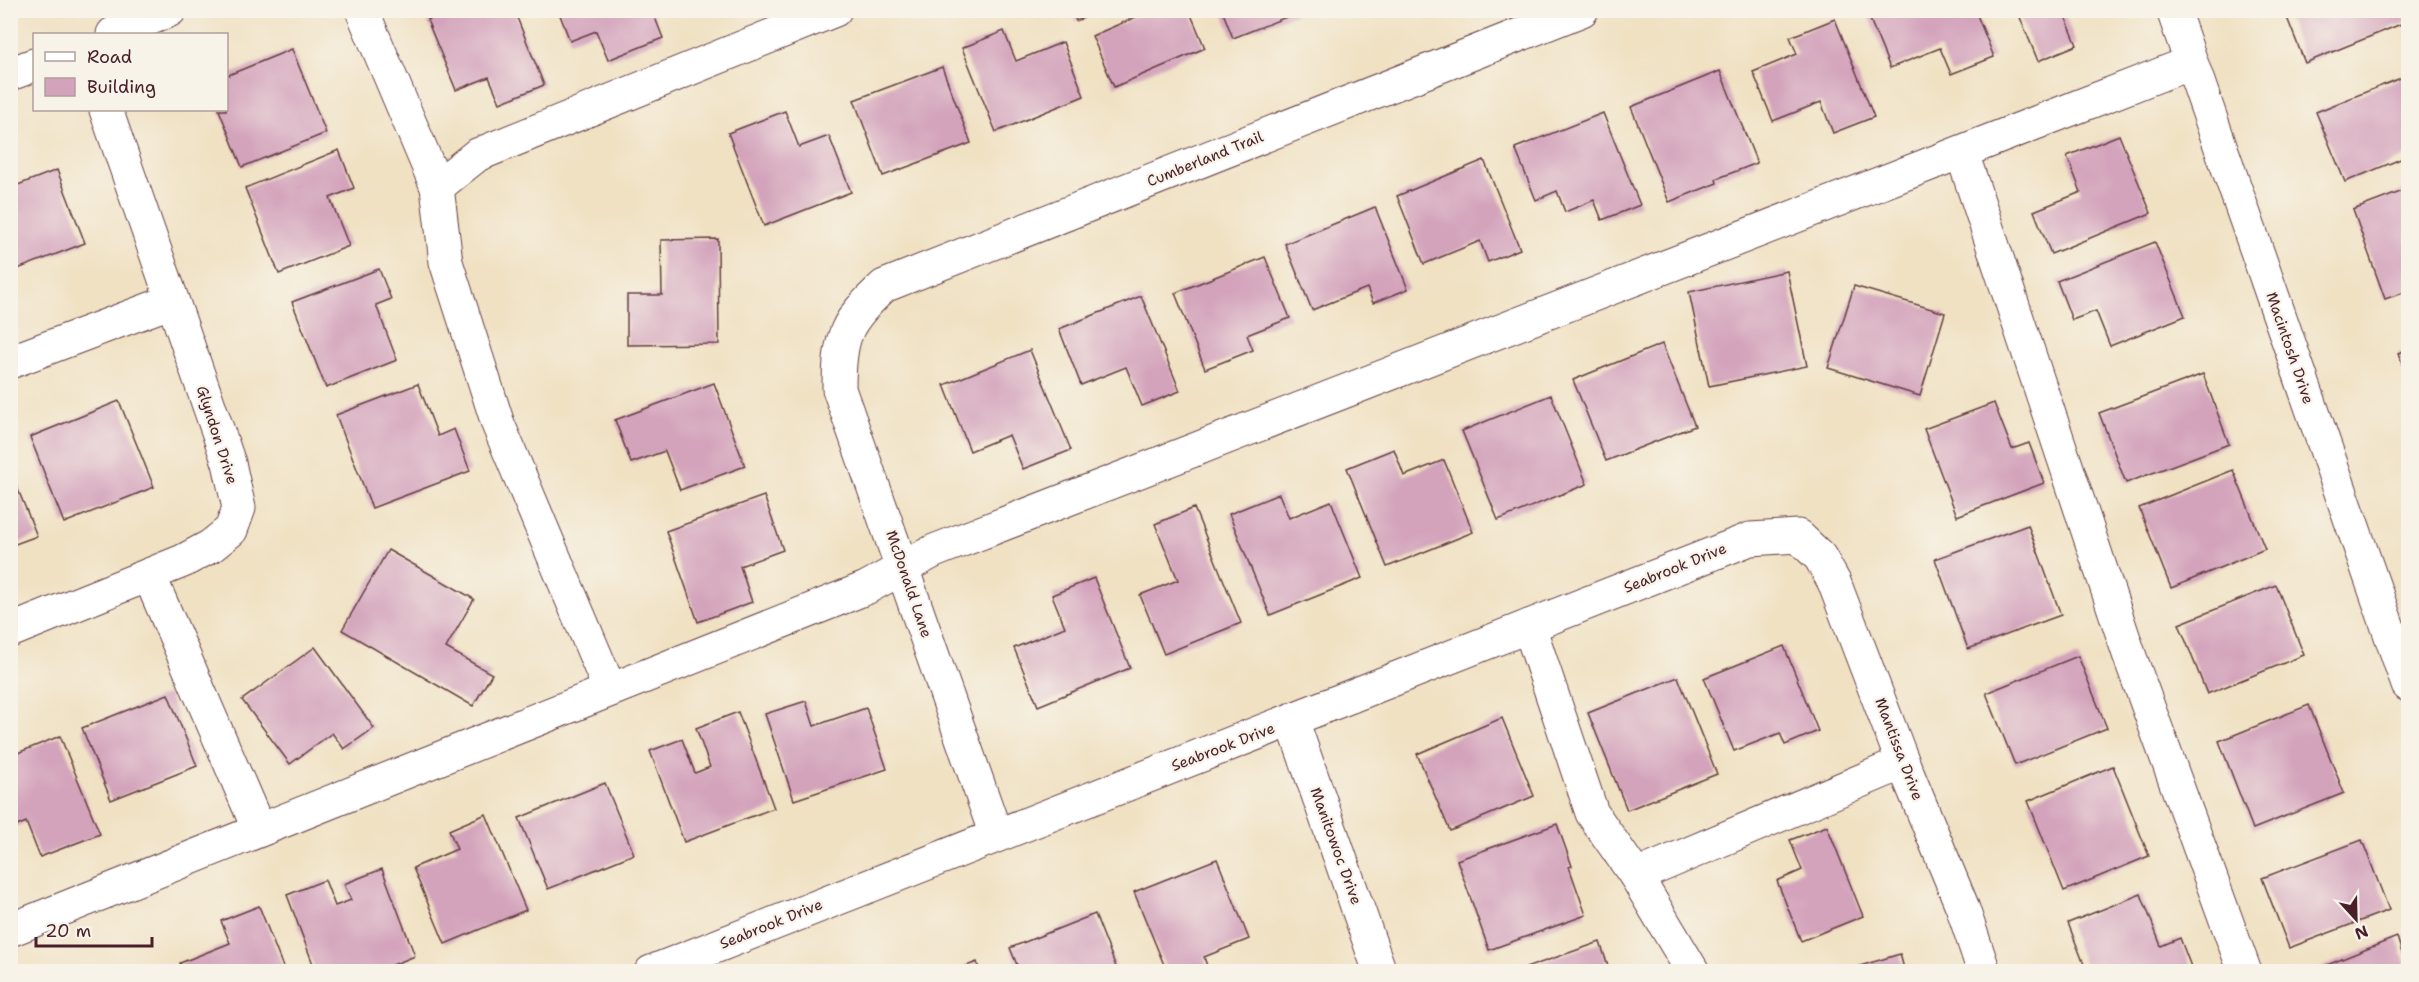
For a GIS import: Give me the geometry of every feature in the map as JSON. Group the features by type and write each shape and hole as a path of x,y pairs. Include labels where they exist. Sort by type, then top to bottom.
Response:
{"street":[{"path":"114,33 170,10"},
{"path":"362,10 437,187 446,262 498,424 610,690"},
{"path":"437,187 477,155 835,10"},
{"name":"Cumberland Trail","path":"845,332 860,308 884,286 1582,10"},
{"name":"Macintosh Drive","path":"2173,10 2409,685"},
{"path":"10,930 866,588 934,551 2190,63"},
{"path":"10,74 33,65"},
{"name":"Glyndon Drive","path":"10,631 183,561 211,546 231,530 239,507 228,463 105,111"},
{"path":"1962,153 2130,657 2245,972"},
{"path":"10,362 172,301"},
{"name":"McDonald Lane","path":"845,332 839,358 839,389 996,835"},
{"name":"Seabrook Drive","path":"651,972 695,964 996,835 1750,538 1798,536"},
{"name":"Mantissa Drive","path":"1798,536 1820,557 1834,582 1903,763 1962,906 1984,972"},
{"path":"149,575 259,830"},
{"path":"1529,626 1592,813 1636,876 1693,972"},
{"name":"Manitowoc Drive","path":"1292,720 1380,972"},
{"path":"1636,876 1903,763"}],"building":[{"path":"449,10 514,10 544,85 500,103 489,77 456,90 427,20"},
{"path":"558,10 652,10 663,38 608,60 596,31 570,41"},
{"path":"1072,10 1101,10 1101,11 1076,21"},
{"path":"1144,10 1189,10 1205,48 1114,87 1092,36 1145,13"},
{"path":"1222,10 1302,10 1302,11 1233,38"},
{"path":"1871,10 1975,10 1994,57 1951,74 1940,48 1890,68 1867,12"},
{"path":"2017,10 2078,10 2065,16 2077,45 2038,61"},
{"path":"2284,10 2401,10 2406,22 2305,63"},
{"path":"1835,19 1874,117 1833,133 1821,102 1773,121 1753,72 1797,54 1790,37"},
{"path":"1004,31 1016,61 1063,42 1084,96 996,132 962,48"},
{"path":"292,49 326,133 242,167 219,111 228,111 228,75"},
{"path":"942,67 971,143 883,176 854,100"},
{"path":"1720,71 1757,163 1716,179 1717,183 1669,202 1631,107"},
{"path":"2408,75 2408,156 2345,182 2316,112"},
{"path":"785,111 799,147 829,136 851,192 764,226 728,133"},
{"path":"1603,113 1640,205 1602,220 1594,200 1565,212 1557,191 1536,200 1515,148"},
{"path":"2119,135 2151,213 2051,254 2034,211 2081,192 2067,156"},
{"path":"339,150 354,188 330,198 349,246 279,274 245,188"},
{"path":"1484,160 1520,249 1488,262 1480,241 1424,264 1397,196"},
{"path":"57,170 85,243 10,272 10,188"},
{"path":"2408,189 2408,291 2385,299 2353,210"},
{"path":"1375,207 1408,289 1373,303 1367,288 1312,310 1285,244"},
{"path":"718,239 719,344 627,345 627,295 662,295 661,240"},
{"path":"2155,242 2185,316 2110,346 2096,311 2072,320 2057,281"},
{"path":"1265,257 1290,318 1247,335 1253,350 1205,369 1175,293"},
{"path":"379,269 391,299 376,305 397,360 326,388 292,302"},
{"path":"1787,271 1807,366 1709,386 1689,292"},
{"path":"1854,286 1945,313 1920,396 1828,368"},
{"path":"1141,296 1180,391 1142,406 1126,367 1081,385 1059,329"},
{"path":"1662,344 1695,426 1606,461 1573,380"},
{"path":"2408,349 2408,379 2398,353"},
{"path":"1030,350 1071,450 1023,469 1009,435 970,451 944,385"},
{"path":"2203,374 2229,444 2126,483 2099,413"},
{"path":"714,383 745,466 680,490 665,451 631,463 615,420"},
{"path":"418,384 438,436 454,429 470,471 372,508 336,415"},
{"path":"1551,395 1587,484 1498,520 1462,431"},
{"path":"119,401 154,487 64,523 30,437"},
{"path":"1994,403 2012,449 2029,443 2044,483 1957,516 1924,429"},
{"path":"1394,449 1404,476 1444,460 1473,532 1387,567 1347,468"},
{"path":"10,470 37,536 10,546"},
{"path":"2233,470 2265,549 2171,588 2139,508"},
{"path":"1279,494 1289,518 1331,501 1362,578 1270,615 1229,514"},
{"path":"764,496 783,550 740,566 752,602 698,622 666,531"},
{"path":"1194,508 1241,623 1164,654 1140,595 1178,580 1155,524"},
{"path":"2028,525 2061,615 1968,649 1935,559"},
{"path":"388,550 474,599 446,648 492,674 473,706 342,630"},
{"path":"1094,578 1130,668 1038,706 1014,648 1065,627 1052,595"},
{"path":"2276,585 2304,655 2207,694 2179,624"},
{"path":"1784,646 1818,731 1785,745 1780,733 1734,751 1704,678"},
{"path":"315,647 374,728 344,749 332,733 290,764 242,700"},
{"path":"2078,656 2107,728 2015,765 1986,693"},
{"path":"1678,677 1717,774 1627,810 1588,713"},
{"path":"168,694 197,766 111,800 82,728"},
{"path":"806,701 814,726 866,708 887,769 794,800 765,714"},
{"path":"2309,705 2344,793 2253,829 2219,741"},
{"path":"738,712 774,808 684,842 650,751 682,739 695,773 710,767 696,728"},
{"path":"1502,718 1534,796 1450,831 1417,754"},
{"path":"60,736 100,834 40,857 26,822 10,829 10,756"},
{"path":"2113,766 2149,856 2064,891 2028,801"},
{"path":"605,783 634,854 548,889 519,818"},
{"path":"486,814 526,910 445,944 413,868 457,849 449,830"},
{"path":"1557,824 1586,915 1489,950 1457,860"},
{"path":"1827,826 1863,916 1801,941 1777,881 1802,870 1790,840"},
{"path":"2362,840 2389,910 2289,948 2262,878"},
{"path":"1217,859 1249,939 1204,957 1209,972 1167,972 1134,892"},
{"path":"382,869 415,956 375,972 316,972 287,895 325,880 335,906 351,900 344,884"},
{"path":"2141,894 2161,946 2180,938 2193,972 2087,972 2068,923"},
{"path":"259,906 285,972 183,972 180,963 230,943 221,921"},
{"path":"1095,914 1118,972 1020,972 1010,948"},
{"path":"2397,937 2408,972 2312,972 2312,971"},
{"path":"1600,942 1610,972 1517,972 1517,971"},
{"path":"1900,954 1905,972 1843,972 1843,971"},
{"path":"977,962 980,972 953,972 953,971"}]}
